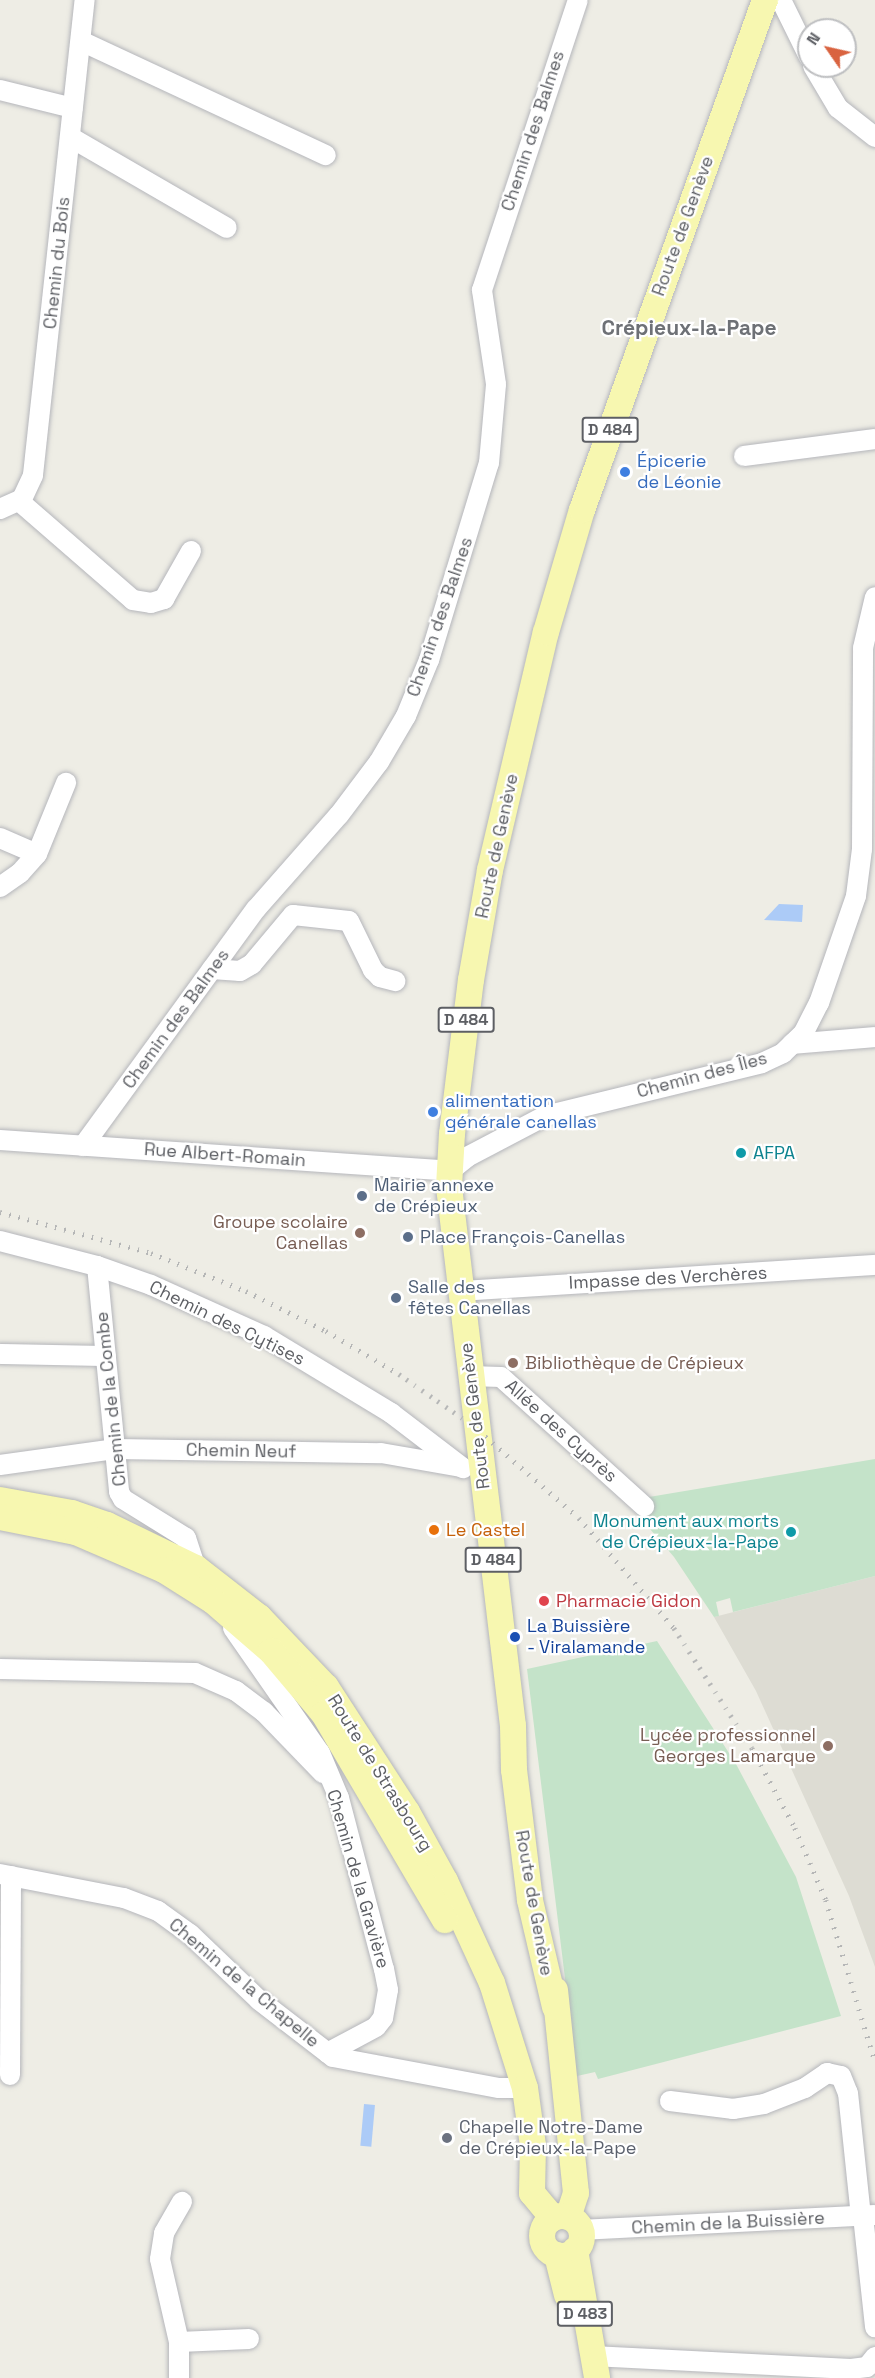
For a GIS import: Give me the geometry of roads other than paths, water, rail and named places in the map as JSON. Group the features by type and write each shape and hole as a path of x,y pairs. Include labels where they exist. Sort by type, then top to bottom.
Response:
{"main road":[{"name":"Route de Genève","path":"590,2371 563,2234 576,2193 555,2007 554,1952 526,1768 513,1726 472,1468 470,1376 450,1171 478,936 546,632 582,510 765,0"},
{"name":"Route de Strasbourg","path":"0,1500 72,1513 106,1525 196,1568 284,1640 326,1687 366,1746 445,1881 492,1983 533,2146 532,2193 563,2234"},
{"name":"Route de Strasbourg","path":"0,1517 76,1532 164,1570 213,1601 271,1652 324,1714 378,1800 434,1898 471,1975 492,2005 518,2089"}],"street":[{"name":"Chemin du Bois","path":"19,501 27,493 33,475 85,0"},
{"name":"Chemin des Balmes","path":"83,1146 256,909 339,815 379,762 406,716 429,660 489,463 495,427 496,384 482,290 578,0"},
{"path":"781,0 797,33"},
{"path":"81,41 326,155"},
{"path":"820,78 838,108 875,137"},
{"path":"0,90 73,108"},
{"path":"70,137 227,228"},
{"path":"744,456 875,440"},
{"path":"0,509 19,501 133,600 151,603 164,599 191,551"},
{"name":"Chemin des Îles","path":"450,1171 467,1157 544,1116 762,1063 792,1044 803,1034 819,1003 856,896 862,849 863,648 875,597"},
{"path":"0,887 20,873 37,854 66,783"},
{"path":"0,838 37,854"},
{"path":"212,969 240,971 252,964 293,915 349,921 373,970 380,977 395,981"},
{"path":"792,1044 875,1037"},
{"name":"Rue Albert-Romain","path":"0,1140 450,1171"},
{"name":"Chemin des Cytises","path":"0,1241 97,1266 152,1285 264,1336 391,1413 472,1468"},
{"name":"Impasse des Verchères","path":"461,1291 875,1265"},
{"name":"Chemin de la Combe","path":"97,1266 123,1499 186,1538 196,1568"},
{"path":"0,1354 106,1356"},
{"name":"Allée des Cyprès","path":"470,1376 501,1377 644,1506"},
{"name":"Chemin Neuf","path":"0,1465 116,1449 381,1453 472,1468"},
{"name":"Chemin de la Gravière","path":"213,1601 320,1753 328,1778 339,1798 388,1990 388,2006 376,2027 327,2053"},
{"path":"0,1669 195,1673 236,1691 264,1712 328,1778"},
{"path":"6,1875 10,2074"},
{"name":"Chemin de la Chapelle","path":"6,1875 124,1898 158,1911 190,1934 259,2000 327,2053 347,2063 518,2089"},
{"path":"670,2101 733,2109 754,2106 805,2088 827,2073 841,2076 848,2093 866,2216 875,2327"},
{"path":"179,2378 179,2342 160,2259 164,2233 182,2202"},
{"name":"Chemin de la Buissière","path":"563,2234 866,2216"},
{"path":"179,2342 249,2339"},
{"path":"590,2371 851,2369 867,2367 875,2357"}],"water":[{"path":"779,904 803,905 802,922 764,920"},
{"path":"364,2104 375,2105 371,2147 360,2146"}],"railway":[{"path":"0,1212 151,1253 246,1291 326,1331 399,1374 471,1424 579,1518 674,1628 752,1748 795,1828 826,1900 875,2061"}],"place":[{"name":"Épicerie de Léonie","path":"625,472"},
{"name":"alimentation générale canellas","path":"433,1112"},
{"name":"AFPA","path":"741,1153"},
{"name":"Mairie annexe de Crépieux","path":"362,1196"},
{"name":"Groupe scolaire Canellas","path":"360,1233"},
{"name":"Place François-Canellas","path":"408,1237"},
{"name":"Salle des fêtes Canellas","path":"396,1298"},
{"name":"Bibliothèque de Crépieux","path":"513,1363"},
{"name":"Le Castel","path":"434,1530"},
{"name":"Monument aux morts de Crépieux-la-Pape","path":"791,1532"},
{"name":"Pharmacie Gidon","path":"544,1601"},
{"name":"La Buissière - Viralamande","path":"515,1637"},
{"name":"Lycée professionnel Georges Lamarque","path":"828,1746"},
{"name":"Chapelle Notre-Dame de Crépieux-la-Pape","path":"447,2138"}],"district":[{"name":"Crépieux-la-Pape","path":"689,328"}]}
